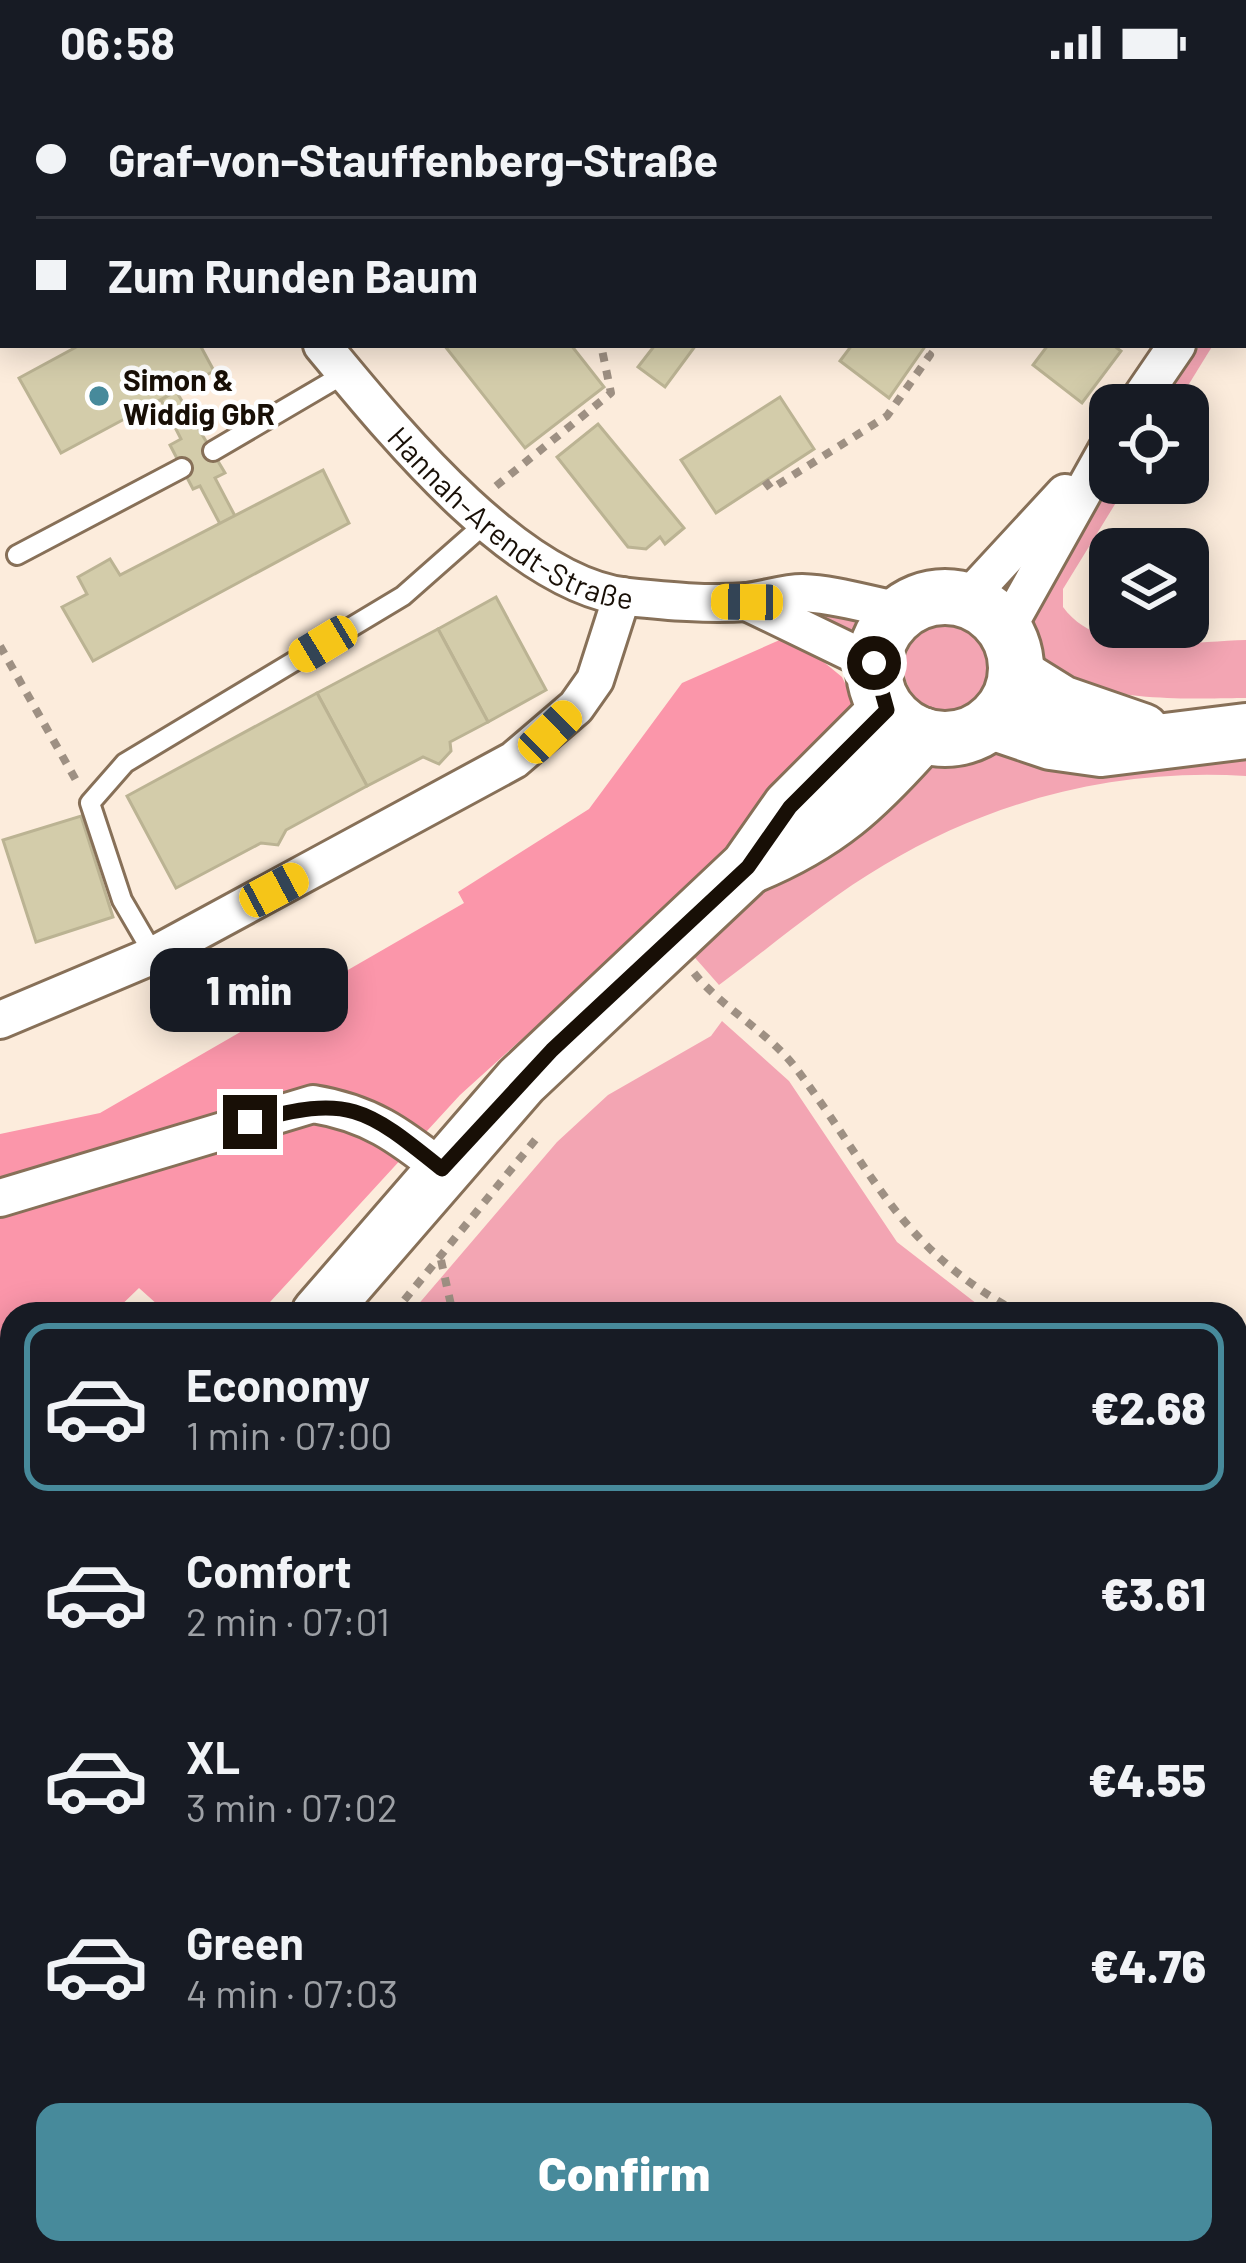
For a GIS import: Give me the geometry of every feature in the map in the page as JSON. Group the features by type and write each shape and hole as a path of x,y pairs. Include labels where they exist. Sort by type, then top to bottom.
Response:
{"street":[{"path":"1150,384 1175,348"},
{"name":"Hannah-Arendt-Straße","path":"334,359 480,513 532,556 589,586 622,596 747,602 800,593 901,611"},
{"path":"894,702 958,738 995,657 1089,482"},
{"path":"995,657 1089,482"},
{"path":"0,1020 154,955 514,760 576,707 595,680 622,596"},
{"path":"894,702 882,634 901,611 921,600 995,657 1051,742 1101,749 1246,731"},
{"name":"Hannah-Arendt-Straße","path":"747,602 894,702"},
{"path":"329,1302 552,1050 748,867 790,807 894,702"},
{"path":"0,1198 313,1104 357,1111 385,1123 442,1169"}],"lane":[{"path":"213,451 334,359"},
{"path":"17,555 182,468"},
{"path":"154,955 122,900 90,803 125,763 403,596 480,513"}],"path":[{"path":"480,513 610,393 602,348"},
{"path":"765,481 771,489 887,416 930,355 923,350"},
{"path":"565,417 572,426"},
{"path":"0,646 90,803"},
{"path":"682,991 699,979 793,1064 868,1181 912,1232 970,1287 998,1302"},
{"path":"403,1302 548,1123"},
{"path":"441,1258 450,1302"}],"shaded area":[{"path":"1198,348 1211,348 1189,384 1175,384"},
{"path":"1098,504 1115,504 1100,528 1089,528 1089,547 1063,589 1063,607 1089,628 1089,648 1209,648 1209,642 1246,640 1246,698 1106,691 1071,681 1045,663 1033,638 1039,603"},
{"path":"807,603 871,624 865,636 798,614"},
{"path":"947,625 977,638 990,668 977,698 947,711 917,698 904,668 917,638"},
{"path":"791,635 842,677 861,715 849,743 460,1095 270,1302 155,1302 139,1288 124,1302 0,1302 0,1134 100,1113 464,903 458,892 589,809 682,683"},
{"path":"1246,743 1246,776 1151,777 1105,783 969,822 841,892 719,985 682,943 928,757 998,747"},
{"path":"722,1021 789,1081 897,1242 974,1302 420,1302 557,1142 608,1095 711,1036"}],"building":[{"name":"Simon & Widdig GbR","path":"74,348 202,348 214,371 61,453 19,378"},
{"path":"446,348 573,348 604,387 525,448"},
{"path":"653,348 694,348 665,387 638,367"},
{"path":"850,348 924,348 889,398 840,361"},
{"path":"1046,348 1121,351 1096,384 1089,384 1082,403 1033,365"},
{"path":"176,391 225,473 215,478 235,516 220,524 200,486 193,489 170,445 181,439 161,400"},
{"path":"780,397 814,449 716,513 681,460"},
{"path":"598,424 684,528 665,544 660,537 646,549 628,547 557,457"},
{"path":"323,470 349,523 93,661 62,607 87,594 78,577 110,559 120,575"},
{"path":"496,597 546,690 488,722 438,629"},
{"path":"438,629 488,722 450,742 451,751 439,764 423,757 367,786 317,693"},
{"path":"317,693 367,786 286,830 278,845 261,843 176,888 127,796"},
{"path":"81,816 113,917 36,942 3,840"}],"place":[{"name":"Simon & Widdig GbR","path":"99,396"}],"route":[{"path":"250,1122 313,1104 357,1111 385,1123 442,1169 552,1050 748,867 790,807 887,710 874,679 874,663"}]}
